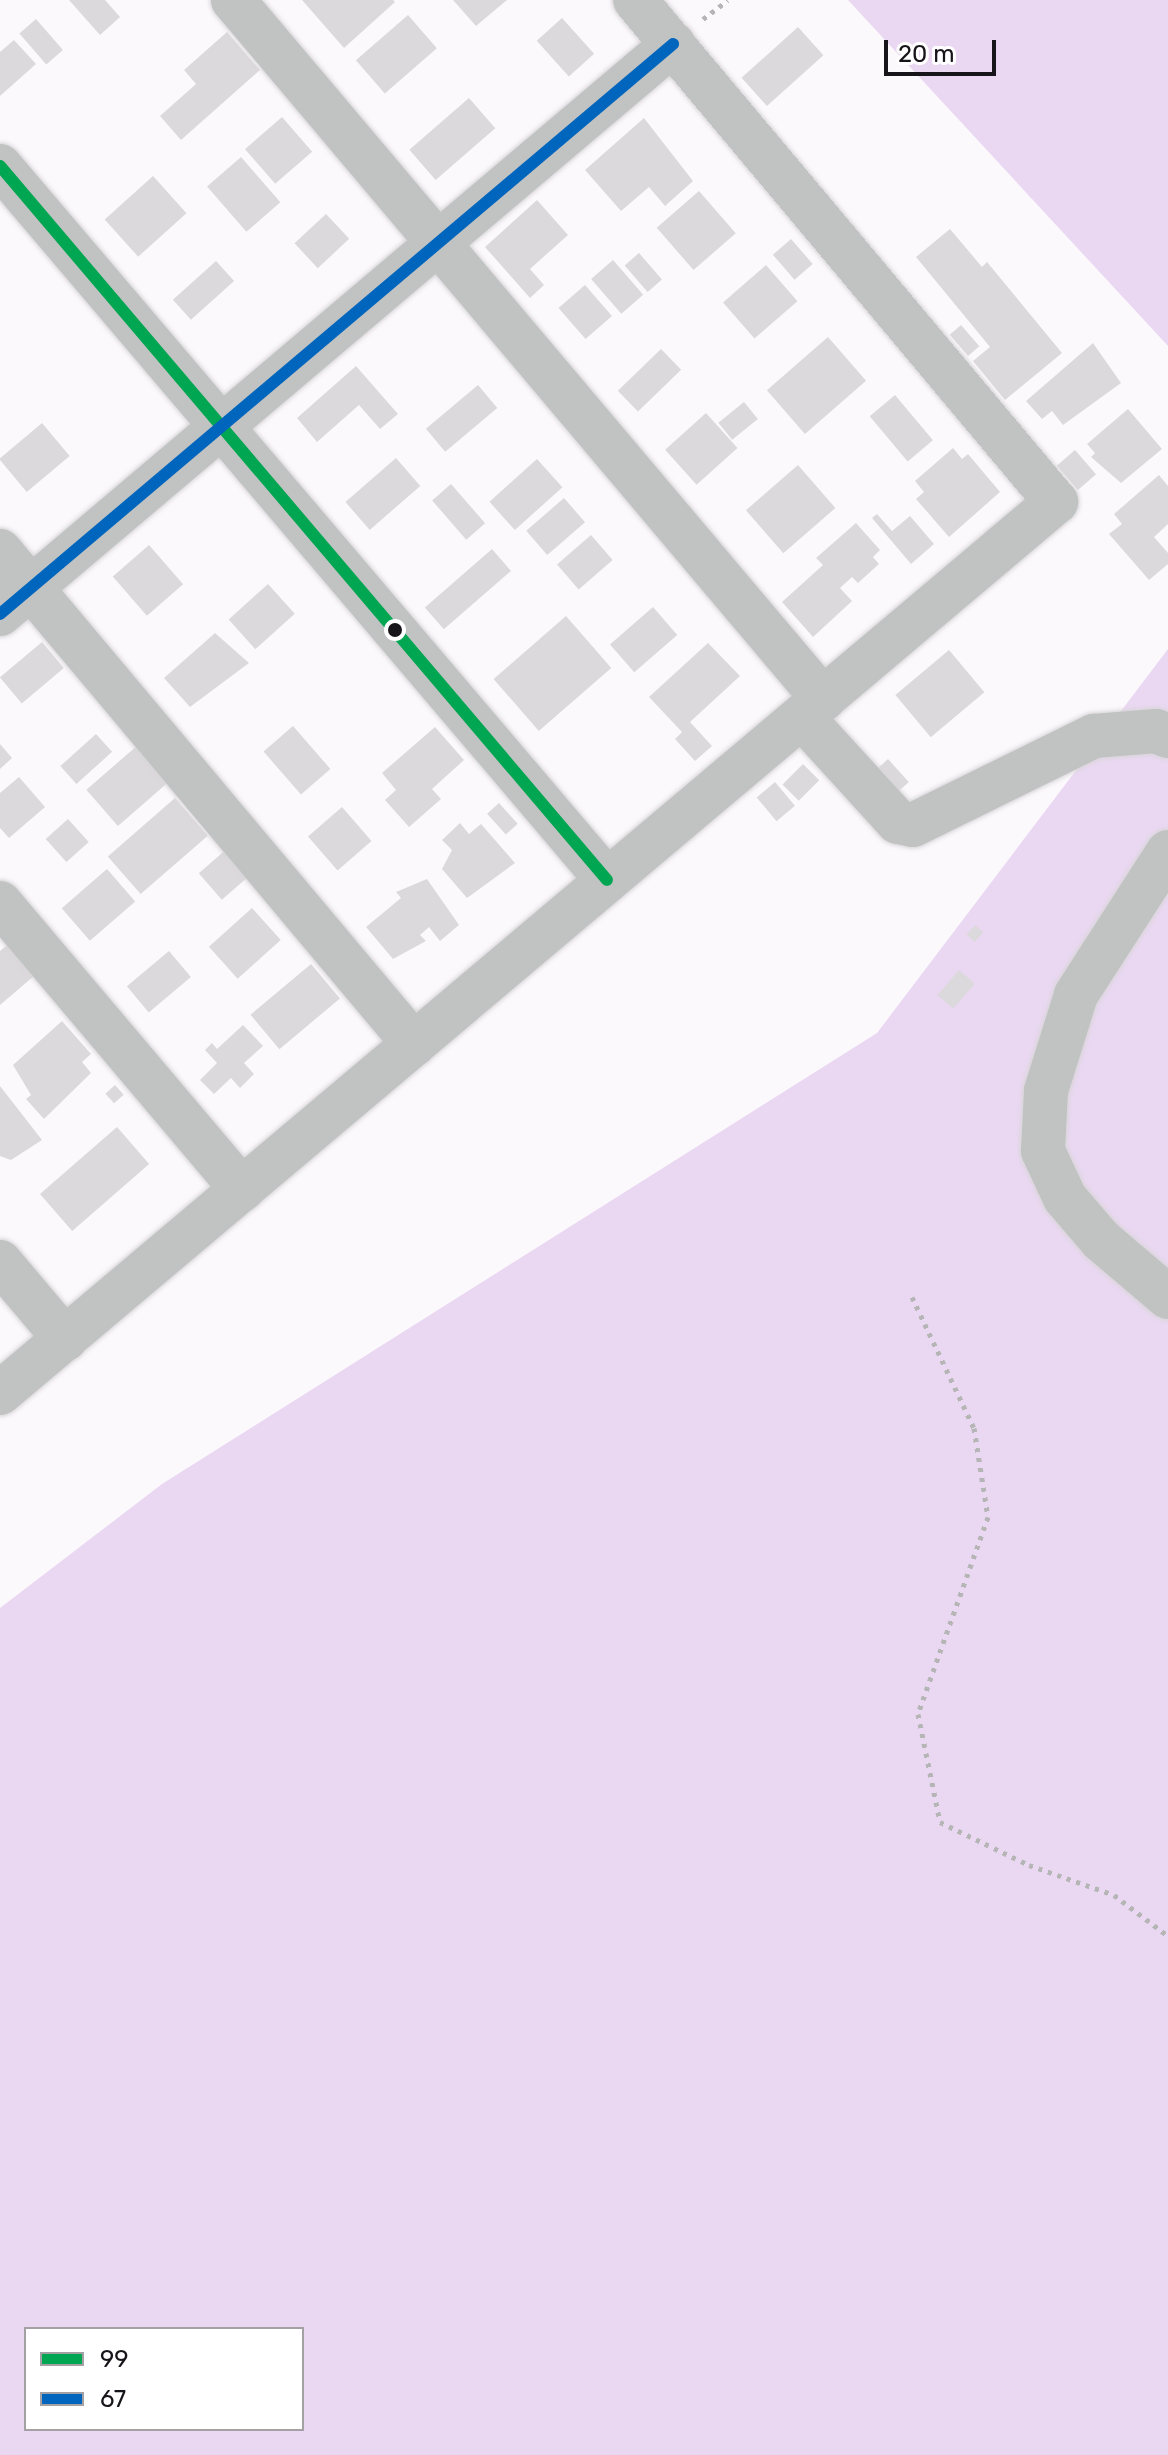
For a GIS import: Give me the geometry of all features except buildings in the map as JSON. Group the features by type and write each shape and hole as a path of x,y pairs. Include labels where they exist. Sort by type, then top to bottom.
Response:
{"street":[{"path":"233,0 438,243 812,708 898,822 913,825 1094,736 1156,731 1168,736"},
{"path":"0,1393 1056,502 635,0"},
{"path":"16,601 673,44"},
{"path":"0,166 607,880"},
{"path":"0,551 16,601 414,1044"},
{"path":"1168,852 1076,995 1046,1091 1043,1151 1065,1198 1101,1240 1168,1297"},
{"path":"0,903 242,1189"},
{"path":"0,1262 65,1339"}],"path":[{"path":"912,1297 974,1428 988,1517 918,1714 940,1822 1029,1865 1114,1895 1168,1936"}],"shaded area":[{"path":"848,0 1168,0 1168,346"},
{"path":"1168,649 1168,2455 0,2455 0,1608 162,1484 877,1033"}],"transit line":[{"name":"67","path":"0,614 673,44"},
{"name":"99","path":"0,166 607,880"}]}
